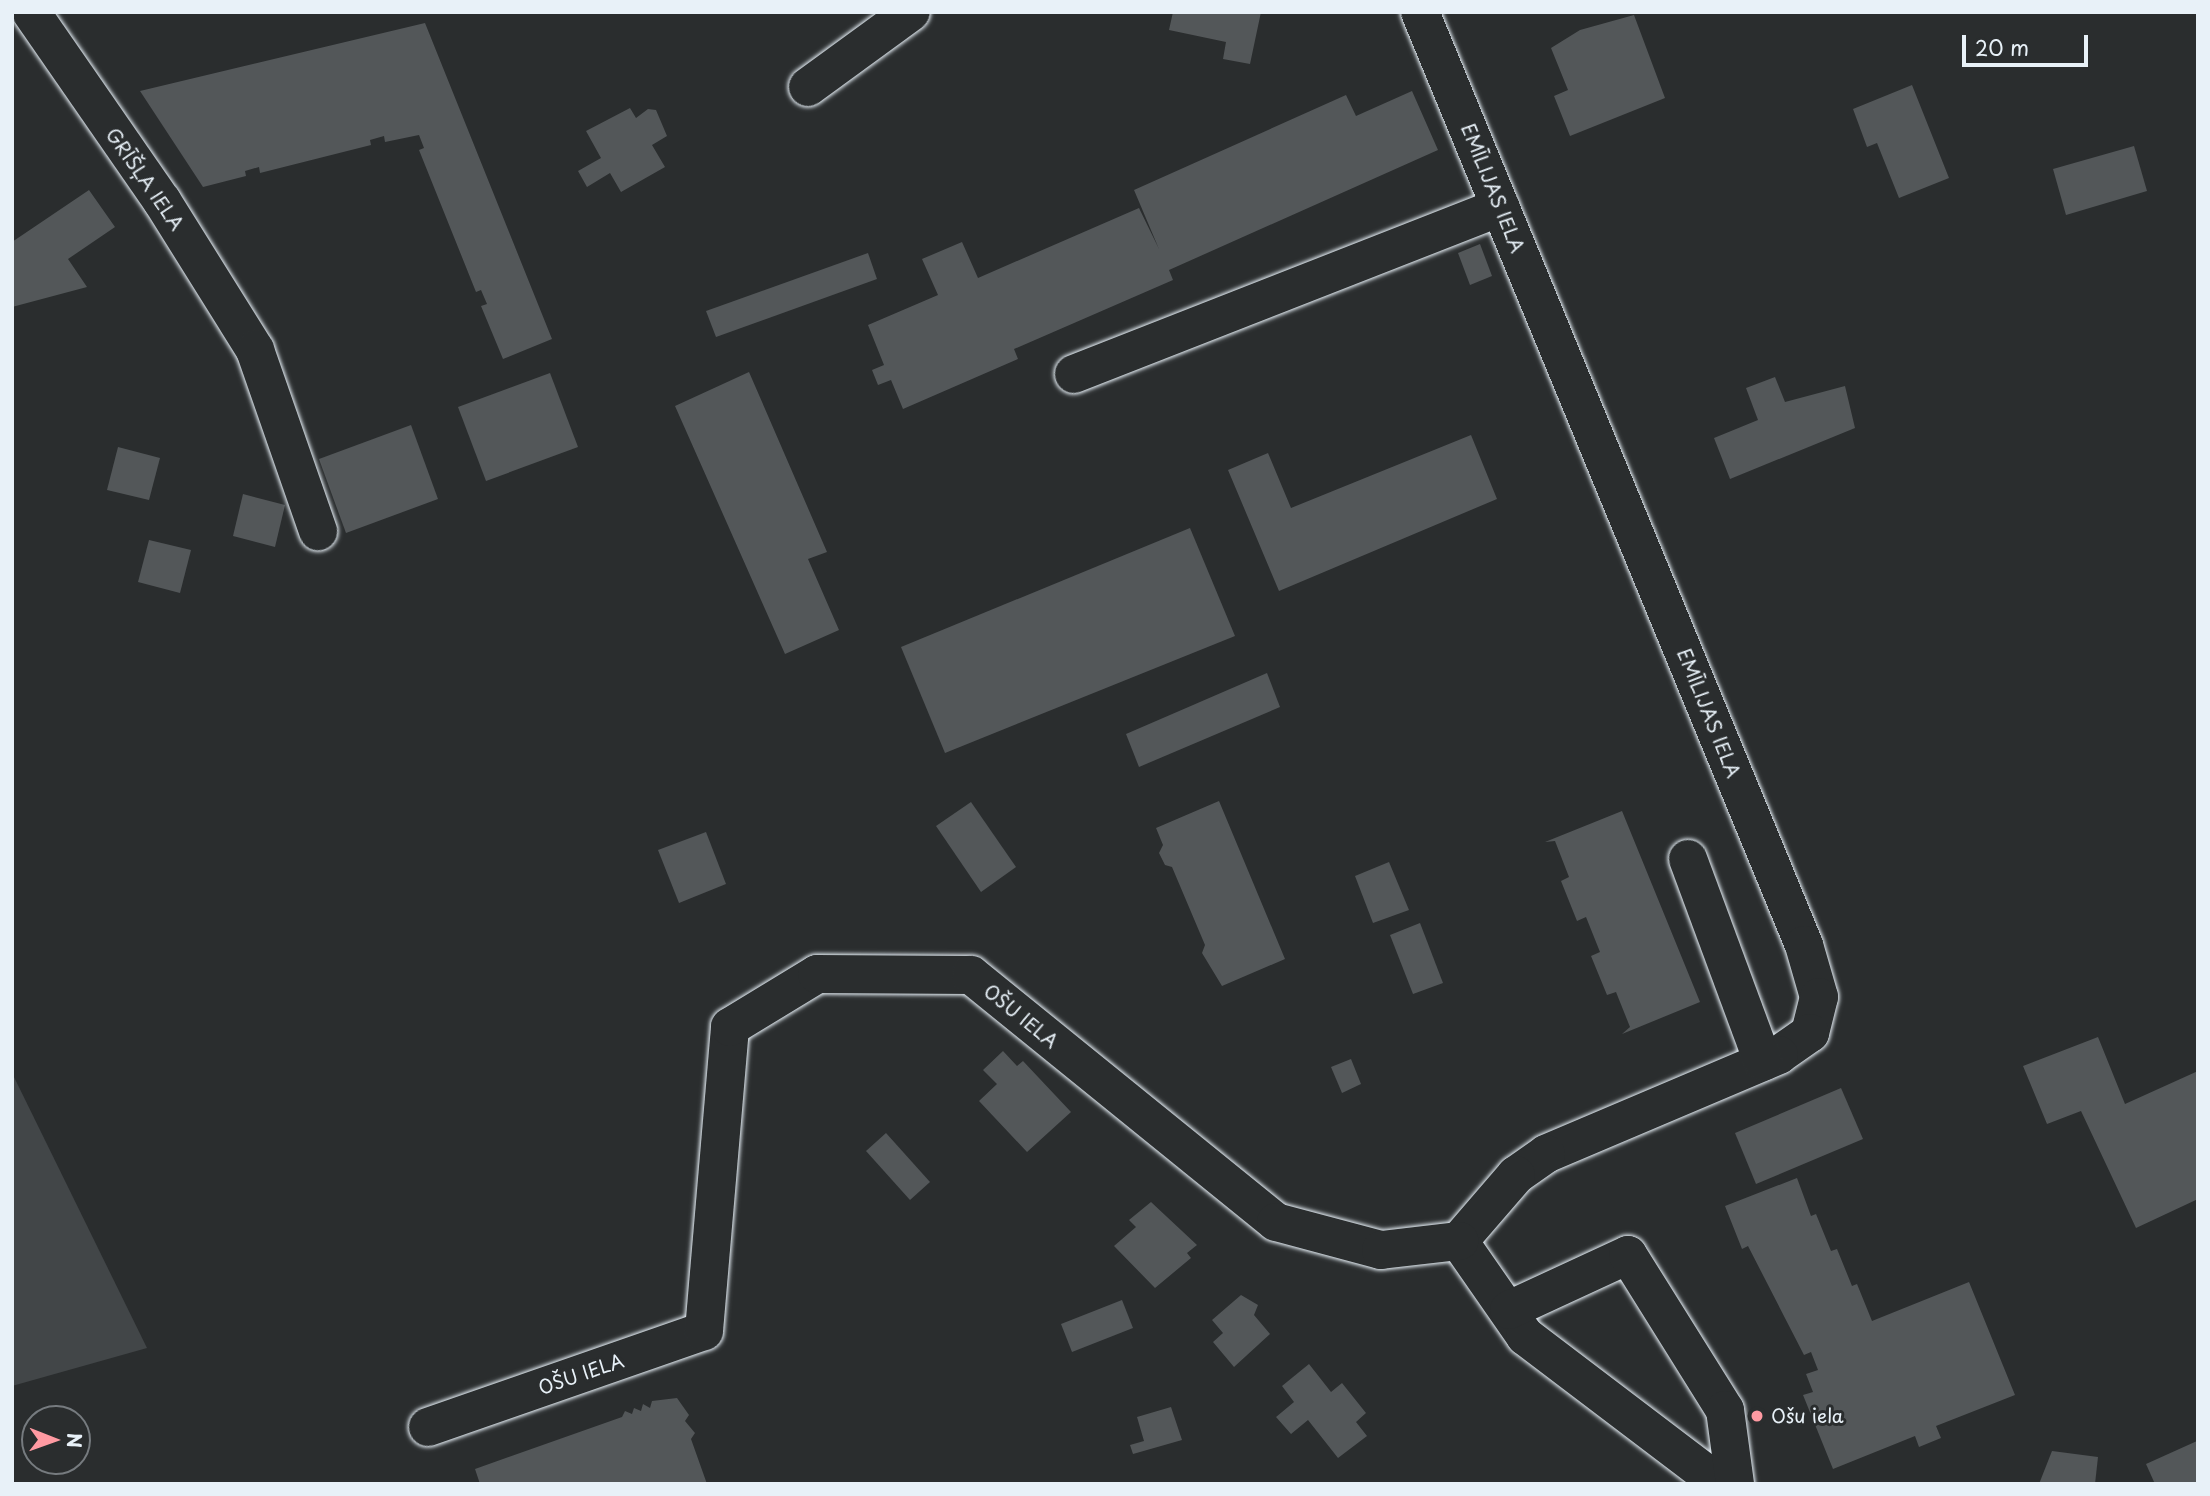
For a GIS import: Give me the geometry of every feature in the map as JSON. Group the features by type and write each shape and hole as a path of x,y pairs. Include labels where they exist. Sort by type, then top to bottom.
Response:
{"street":[{"name":"GRĪŠĻA IELA","path":"31,12 162,201 255,350 318,531"},
{"path":"808,87 911,12"},
{"name":"EMĪLIJAS IELA","path":"1420,12 1804,945 1819,997 1810,1033 1763,1062 1546,1154 1516,1175 1459,1241"},
{"path":"1074,374 1501,207"},
{"path":"1688,859 1763,1062"},
{"name":"OŠU IELA","path":"428,1427 704,1331 730,1027 817,974 971,975 1276,1222 1381,1250 1459,1241"},
{"path":"1459,1241 1525,1336 1720,1484"},
{"path":"1509,1310 1628,1255 1725,1410 1735,1484"}],"shaded area":[{"path":"12,1073 147,1348 12,1386"}],"building":[{"path":"1173,12 1261,12 1250,64 1223,59 1226,42 1169,30"},
{"path":"1634,15 1665,98 1570,136 1554,96 1568,90 1551,48 1580,30"},
{"path":"425,23 552,339 503,359 481,306 487,304 481,290 476,292 419,150 424,148 419,135 385,142 384,136 370,140 371,145 260,173 259,167 245,171 246,176 203,187 140,91"},
{"path":"1912,85 1949,178 1899,198 1877,143 1867,147 1853,109"},
{"path":"1412,91 1438,150 1169,270 1173,280 1014,349 1018,359 903,409 891,380 878,385 872,370 884,365 868,325 938,295 922,259 962,242 978,278 1139,208 1159,249 1134,190 1346,95 1356,116"},
{"path":"630,108 636,118 648,109 656,110 667,136 652,145 665,167 621,192 610,173 587,187 578,171 601,158 586,131"},
{"path":"2134,146 2147,191 2066,215 2053,169"},
{"path":"89,190 115,227 68,259 87,287 12,307 12,242"},
{"path":"1480,244 1492,276 1470,285 1458,253"},
{"path":"868,253 877,279 716,337 706,311"},
{"path":"749,372 827,552 808,559 839,630 785,654 675,406"},
{"path":"550,373 578,447 486,481 458,407"},
{"path":"1775,377 1785,402 1845,386 1855,428 1730,479 1714,438 1758,420 1746,388"},
{"path":"411,425 438,499 346,533 319,459"},
{"path":"1471,435 1497,499 1279,591 1228,470 1268,453 1291,508"},
{"path":"118,447 160,458 149,500 107,490"},
{"path":"243,494 285,505 275,547 233,536"},
{"path":"1190,528 1235,636 945,753 901,647"},
{"path":"149,540 191,550 180,593 138,582"},
{"path":"1267,673 1280,707 1139,767 1126,734"},
{"path":"1219,801 1285,959 1222,986 1202,953 1205,945 1172,867 1165,865 1159,853 1163,845 1156,828"},
{"path":"971,802 1016,867 981,892 936,826"},
{"path":"1622,811 1700,1002 1622,1034 1630,1027 1616,992 1607,995 1591,956 1600,952 1586,917 1577,921 1561,881 1569,877 1555,841 1545,842"},
{"path":"706,832 726,884 679,903 658,850"},
{"path":"1389,862 1409,910 1373,923 1355,876"},
{"path":"1420,923 1443,983 1413,994 1390,935"},
{"path":"2098,1037 2125,1104 2198,1071 2198,1199 2136,1228 2081,1111 2047,1124 2023,1066"},
{"path":"1003,1051 1017,1066 1023,1061 1071,1112 1027,1152 979,1101 997,1084 983,1070"},
{"path":"1351,1059 1361,1084 1342,1093 1331,1067"},
{"path":"1841,1088 1863,1139 1756,1184 1735,1133"},
{"path":"886,1133 930,1182 910,1200 866,1151"},
{"path":"1797,1178 1811,1216 1816,1214 1831,1251 1837,1249 1852,1286 1857,1284 1872,1321 1969,1282 2015,1395 1936,1426 1941,1438 1919,1447 1915,1436 1833,1469 1803,1395 1813,1392 1806,1374 1818,1370 1811,1352 1804,1355 1748,1246 1742,1249 1725,1206"},
{"path":"1151,1202 1197,1245 1187,1253 1191,1258 1155,1288 1114,1246 1136,1227 1129,1220"},
{"path":"1241,1295 1258,1305 1254,1315 1270,1334 1234,1367 1213,1342 1223,1333 1212,1320"},
{"path":"1122,1300 1133,1328 1072,1352 1061,1324"},
{"path":"1309,1364 1331,1392 1342,1383 1366,1413 1356,1422 1367,1436 1338,1458 1308,1420 1291,1434 1276,1417 1294,1402 1282,1386"},
{"path":"677,1398 689,1415 685,1421 695,1433 691,1439 707,1484 480,1484 475,1469 622,1417 625,1411 632,1414 634,1408 641,1411 643,1404 650,1408 652,1401"},
{"path":"1171,1407 1182,1440 1133,1454 1130,1445 1144,1441 1137,1417"},
{"path":"2197,1441 2198,1484 2155,1484 2146,1464"},
{"path":"2052,1451 2098,1457 2095,1484 2039,1484"}],"place":[{"name":"Ošu iela","path":"1757,1416"}]}
